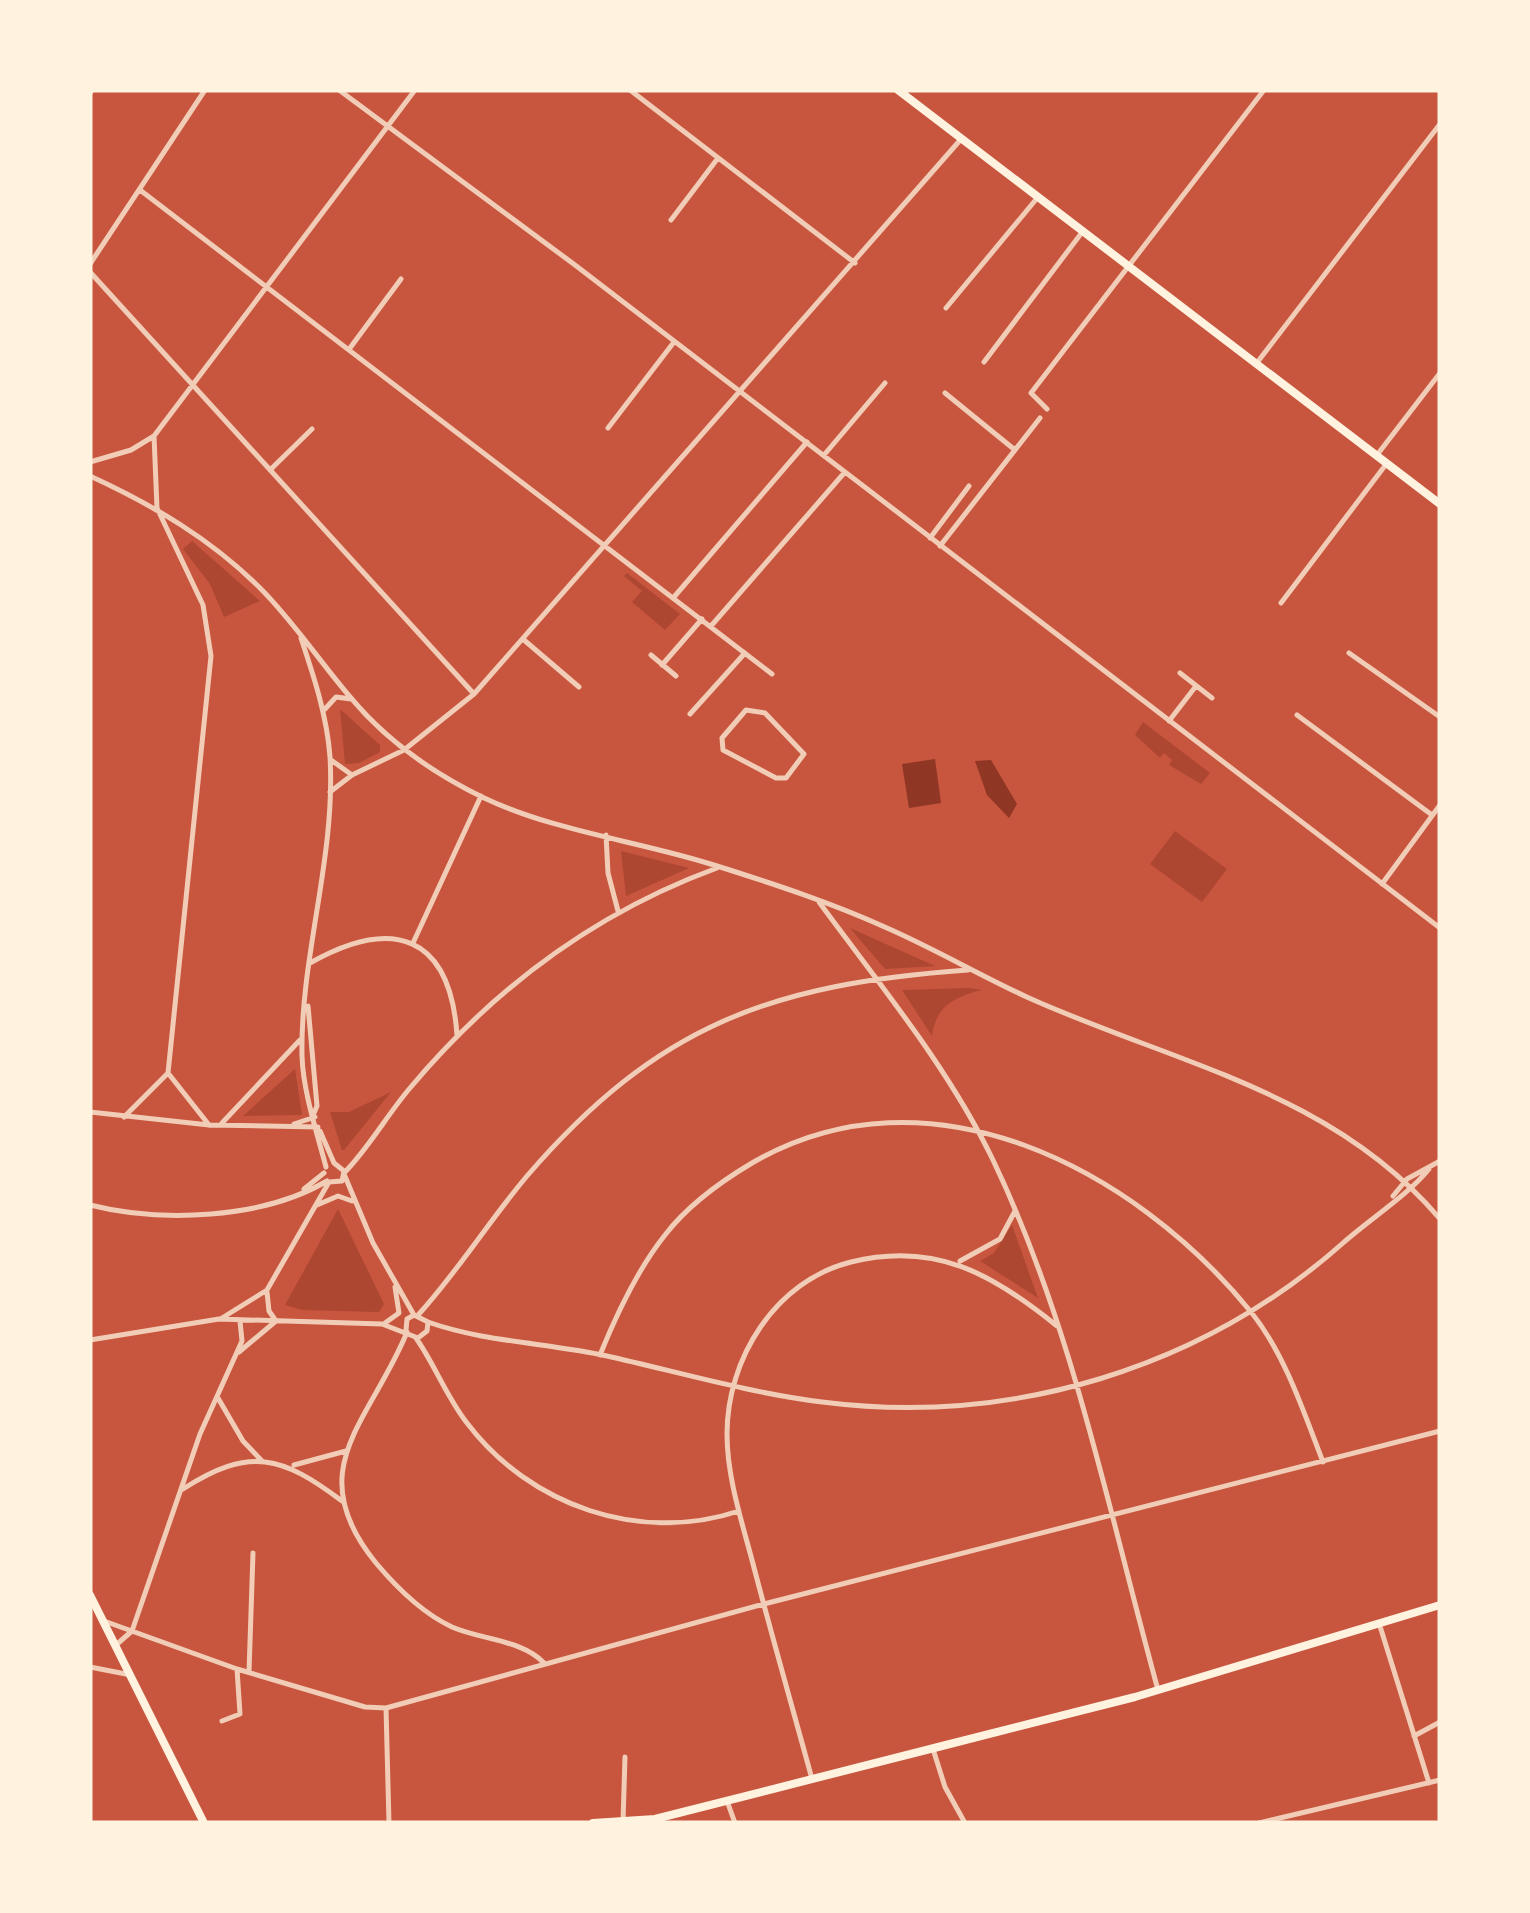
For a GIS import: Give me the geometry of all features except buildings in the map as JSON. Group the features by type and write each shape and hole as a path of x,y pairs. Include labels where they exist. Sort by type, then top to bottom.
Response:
{"main road":[{"path":"898,90 1440,504"},
{"path":"90,1595 204,1823"},
{"path":"593,1823 623,1822 726,1801 933,1749 1158,1690 1440,1605"}],"street":[{"path":"90,264 205,90"},
{"path":"338,90 807,442 1440,928"},
{"path":"90,462 132,450 154,436 415,90"},
{"path":"630,90 855,263"},
{"path":"1046,409 1031,393 1264,90"},
{"path":"1256,364 1440,124"},
{"path":"330,792 352,775 404,750 474,694 962,138"},
{"path":"671,220 718,158"},
{"path":"140,190 772,674"},
{"path":"946,308 1038,197"},
{"path":"984,362 1083,231"},
{"path":"90,272 474,694"},
{"path":"350,348 402,279"},
{"path":"608,428 674,342"},
{"path":"1377,455 1440,373"},
{"path":"824,455 885,383"},
{"path":"945,393 1015,450"},
{"path":"940,546 1040,418"},
{"path":"270,470 312,429"},
{"path":"124,1117 168,1073 211,656 203,605 158,508 154,436"},
{"path":"674,597 807,442"},
{"path":"1281,603 1387,463"},
{"path":"711,626 846,472"},
{"path":"90,476 158,508 243,572 351,699 404,750 481,796 522,813 720,867 817,899 1099,1027 1287,1100 1336,1127 1412,1188 1440,1220"},
{"path":"930,538 969,486"},
{"path":"662,665 702,619"},
{"path":"300,635 324,712 330,759 330,792 302,1060 308,1108 344,1174 392,1280 400,1310 382,1324"},
{"path":"524,640 579,687"},
{"path":"690,714 745,652"},
{"path":"1349,653 1440,717"},
{"path":"651,655 676,676"},
{"path":"1180,673 1212,698"},
{"path":"1169,722 1196,686"},
{"path":"324,712 336,698 351,699"},
{"path":"746,710 765,713 774,720 804,754 783,779 726,754 722,745 746,710"},
{"path":"1297,715 1432,815"},
{"path":"330,759 335,767 352,775"},
{"path":"412,942 481,796"},
{"path":"1382,884 1440,804"},
{"path":"606,834 608,873 618,911"},
{"path":"90,1206 194,1216 230,1212 339,1182 358,1152 457,1035 537,964 618,911 720,867"},
{"path":"817,899 937,1065 975,1128 1016,1211 1076,1387 1158,1690"},
{"path":"310,964 335,949 375,938 412,942 438,963 447,978 457,1035"},
{"path":"398,1354 415,1338 434,1297 526,1177 594,1105 651,1058 709,1024 827,986 874,977 970,969"},
{"path":"292,1125 314,1115 317,1106 307,1004"},
{"path":"220,1124 302,1039"},
{"path":"286,1058 302,1060"},
{"path":"168,1073 209,1124"},
{"path":"90,1112 209,1124 319,1128"},
{"path":"600,1354 622,1305 665,1234 735,1173 790,1144 837,1128 885,1123 975,1128 1055,1156 1114,1188 1194,1252 1252,1313 1284,1370 1324,1462"},
{"path":"219,1319 246,1307 267,1290 316,1205 328,1182 319,1128"},
{"path":"302,1191 325,1170 358,1152"},
{"path":"1392,1199 1404,1181 1440,1161"},
{"path":"544,1664 533,1651 470,1634 426,1612 374,1561 356,1536 342,1501 340,1473 346,1451 398,1354 408,1319 600,1354 819,1402 954,1408 1076,1387 1164,1357 1252,1313 1289,1289 1392,1199 1412,1188 1429,1169"},
{"path":"316,1205 338,1196 355,1202"},
{"path":"957,1262 991,1247 1016,1211"},
{"path":"812,1779 728,1464 732,1385 754,1334 793,1292 816,1276 878,1256 937,1256 957,1262 993,1278 1057,1326"},
{"path":"392,1280 423,1322 427,1354"},
{"path":"267,1290 268,1312 276,1321"},
{"path":"90,1340 219,1319 382,1324 415,1338 450,1399 494,1454 566,1502 601,1515 657,1524 739,1511"},
{"path":"116,1645 132,1632 181,1490 237,1354 243,1336 240,1321"},
{"path":"237,1354 276,1321"},
{"path":"217,1396 243,1441 262,1461"},
{"path":"104,1621 238,1669 365,1707 386,1708 764,1604 1440,1431"},
{"path":"291,1466 346,1451"},
{"path":"181,1490 214,1471 262,1461 291,1466 342,1501"},
{"path":"249,1672 252,1552"},
{"path":"1380,1623 1429,1782"},
{"path":"90,1668 132,1675"},
{"path":"222,1721 240,1714 238,1669"},
{"path":"386,1708 389,1823"},
{"path":"1414,1736 1440,1722"},
{"path":"933,1749 945,1787 965,1823"},
{"path":"623,1822 624,1756"},
{"path":"1258,1823 1440,1780"},
{"path":"726,1801 735,1823"}],"shaded area":[{"path":"192,541 260,601 224,617 210,584 183,549"},
{"path":"627,573 680,614 665,630 632,602 642,591 624,576"},
{"path":"340,709 380,745 380,752 359,763 345,764"},
{"path":"1143,722 1210,773 1201,784 1169,765 1172,760 1164,753 1160,758 1135,735"},
{"path":"935,759 941,803 909,808 902,764"},
{"path":"991,760 1017,804 1009,818 987,795 975,761"},
{"path":"1175,831 1227,869 1202,902 1150,864"},
{"path":"621,851 689,868 626,896"},
{"path":"850,928 935,966 885,969"},
{"path":"902,990 982,990 948,1004 938,1017 932,1036"},
{"path":"295,1069 302,1115 243,1116"},
{"path":"391,1092 342,1150 330,1112 349,1112"},
{"path":"338,1209 384,1304 379,1312 302,1310 285,1305"},
{"path":"1012,1225 1038,1298 980,1261 994,1253"}]}
